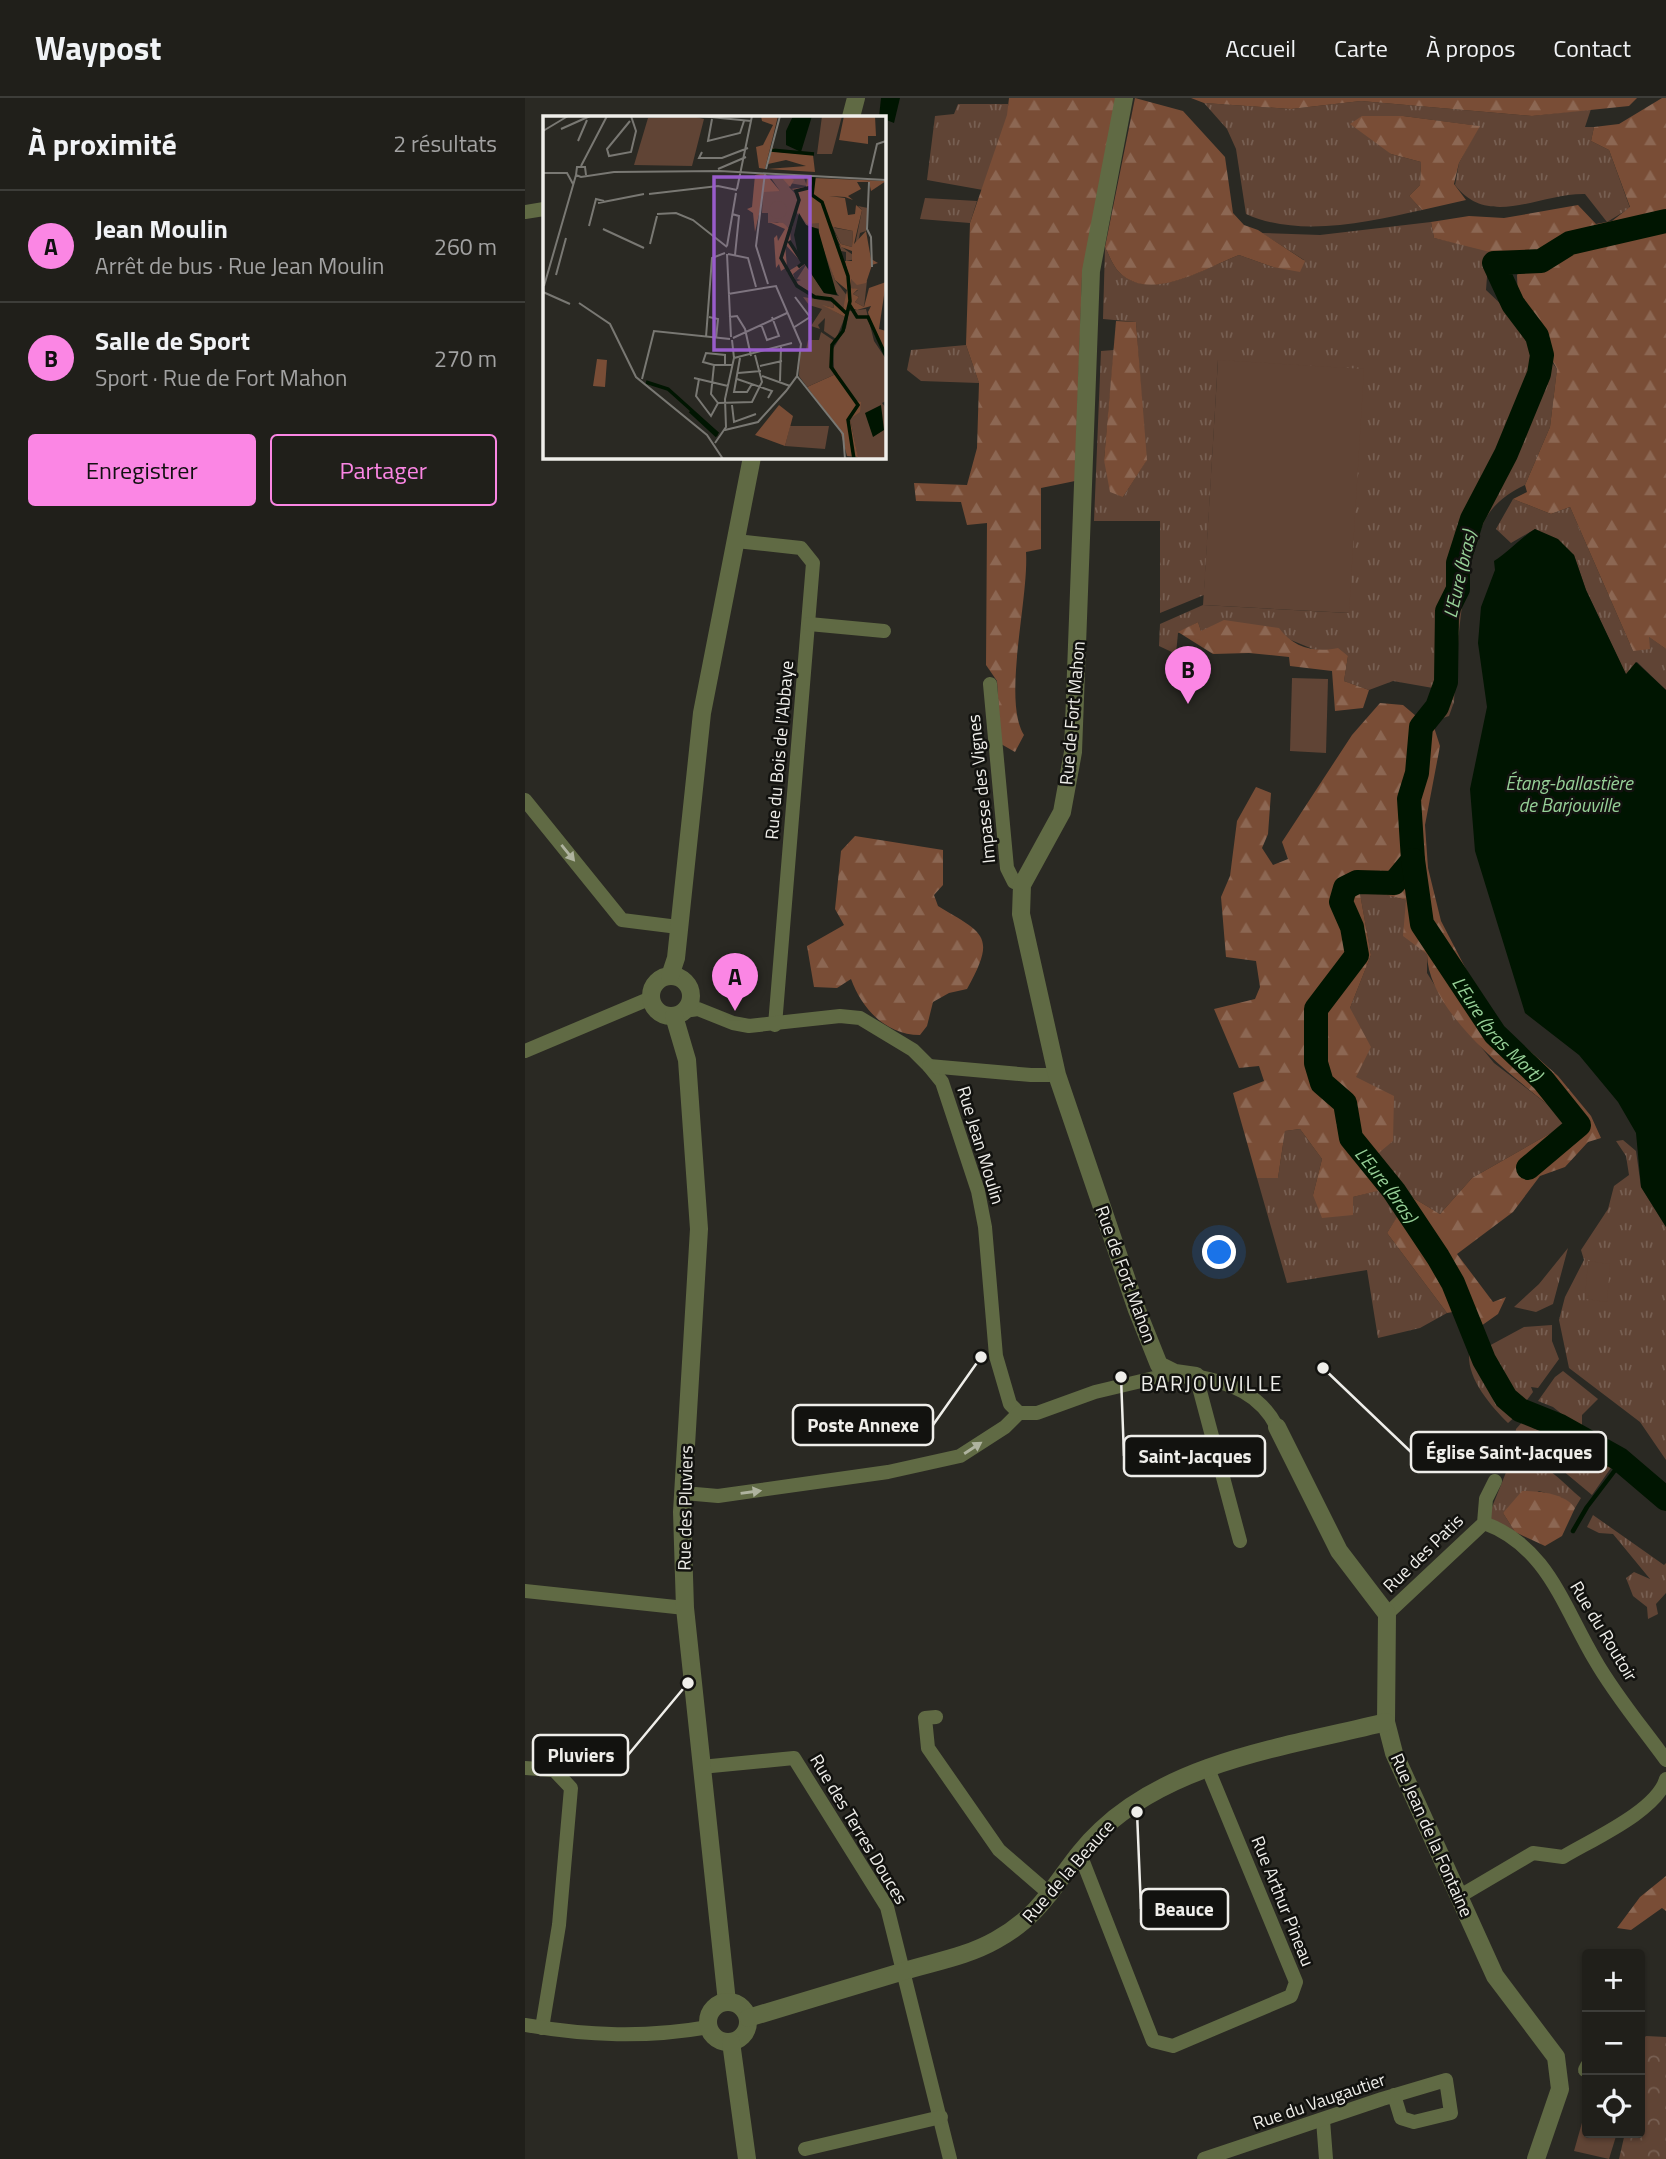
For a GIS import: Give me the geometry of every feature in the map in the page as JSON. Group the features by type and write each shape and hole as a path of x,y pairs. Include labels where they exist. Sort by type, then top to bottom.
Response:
{"street":[{"path":"851,116 856,98"},
{"name":"Rue de Fort Mahon","path":"1124,98 1091,271 1073,752 1062,812 1022,885 1021,914 1058,1074 1137,1310 1159,1364 1175,1373"},
{"path":"525,212 543,209"},
{"path":"670,976 682,979 690,988 691,1001 679,1014 661,1014 651,998 654,986 670,976 676,958 702,713 752,458"},
{"name":"Rue du Bois de l'Abbaye","path":"736,541 801,548 811,556 813,563 775,1025"},
{"path":"809,624 884,631"},
{"name":"Impasse des Vignes","path":"990,684 1007,868 1014,881 1022,885"},
{"path":"525,800 622,920 678,927"},
{"path":"525,1051 651,998"},
{"name":"Rue Jean Moulin","path":"679,1014 698,1009 733,1023 749,1026 840,1016 860,1018 913,1050 929,1066 941,1082 978,1191 985,1227 996,1356 1010,1404 1019,1413"},
{"name":"Rue des Pluviers","path":"679,1014 687,1060 699,1229 684,1493 685,1608 727,2001"},
{"path":"929,1066 1031,1075 1058,1074"},
{"path":"684,1493 718,1496 888,1472 948,1459 960,1456 983,1442 1019,1413 1037,1413 1095,1392 1175,1373 1196,1376 1228,1382 1258,1399 1277,1427 1339,1551 1387,1614"},
{"path":"1196,1376 1240,1541"},
{"name":"Rue des Patis","path":"1387,1614 1483,1523 1486,1499 1495,1481"},
{"name":"Rue du Routoir","path":"1483,1523 1501,1529 1529,1549 1543,1568 1595,1661 1666,1760"},
{"path":"525,1591 685,1608"},
{"name":"Rue Jean de la Fontaine","path":"1387,1614 1386,1722 1394,1753 1495,1976 1556,2057 1560,2089 1536,2159"},
{"path":"936,1717 925,1718 928,1748 999,1850 1051,1895"},
{"name":"Rue de la Beauce","path":"748,2018 904,1971 950,1961 994,1942 1021,1925 1051,1895 1099,1831 1143,1797 1208,1769 1386,1722"},
{"name":"Rue des Terres Douces","path":"701,1767 794,1758 887,1907 904,1971"},
{"path":"525,1768 554,1770 572,1788 559,1925 542,2028"},
{"name":"Rue Arthur Pineau","path":"1080,1854 1153,2041 1173,2046 1291,1996 1296,1982 1208,1769"},
{"path":"1460,1896 1533,1853 1563,1857 1650,1804 1663,1791 1666,1779"},
{"path":"904,1971 950,2159"},
{"path":"727,2001 740,2005 748,2018 743,2036 731,2042 718,2040 709,2027 711,2011 727,2001"},
{"path":"525,2025 622,2037 671,2035 709,2027"},
{"path":"731,2042 747,2159"},
{"name":"Rue du Vaugautier","path":"1204,2159 1394,2095 1446,2080 1451,2113 1437,2119 1414,2122 1401,2118 1394,2095"},
{"path":"805,2149 941,2117"},
{"path":"1323,2120 1326,2159"}],"green space":[{"path":"1009,98 1123,98 1082,276 1075,481 1041,488 1041,549 1026,552 1015,698 1024,735 1015,752 1001,744 997,681 986,665 987,523 967,525 961,502 916,501 914,483 967,485 977,448 979,383 966,345 970,223 1007,115"},
{"path":"1135,98 1183,111 1225,157 1233,213 1244,225 1258,230 1305,261 1300,272 1273,267 1239,255 1195,274 1162,284 1146,285 1132,281 1119,272 1105,247"},
{"path":"1191,98 1637,98 1629,106 1532,116 1361,101 1291,109 1204,103"},
{"path":"1666,98 1666,649 1649,637 1650,649 1633,651 1570,507 1551,514 1513,499 1527,492 1525,485 1550,427 1557,369 1518,300 1517,275 1526,261 1434,238 1431,222 1469,216 1504,218 1578,205 1596,224 1612,221 1630,207 1609,150 1591,141 1594,127 1619,124"},
{"path":"1361,101 1532,116 1591,109 1585,127 1594,127 1591,141 1609,150 1630,208 1607,222 1585,194 1515,206 1483,205 1468,198 1455,185 1459,163 1479,126 1403,116 1362,116 1391,154 1421,162 1420,185 1409,196 1422,210 1334,226 1288,225 1246,214 1236,149 1227,129 1204,103 1291,109"},
{"path":"958,104 1008,104 1008,115 983,190 927,180 935,116 954,114"},
{"path":"1362,116 1403,116 1480,126 1459,163 1454,184 1466,200 1422,210 1409,196 1420,185 1421,162 1391,154 1350,124"},
{"path":"925,198 977,201 970,223 920,219"},
{"path":"1431,222 1434,238 1489,250 1486,290 1526,328 1557,369 1550,427 1525,485 1495,505 1483,524 1475,545 1465,589 1454,702 1449,716 1440,719 1433,688 1393,681 1369,690 1344,681 1348,656 1320,652 1286,638 1201,631 1198,622 1178,633 1176,654 1159,646 1160,624 1203,605 1349,613 1218,360 1204,595 1160,613 1160,521 1094,521 1101,351 1114,350 1104,460 1123,497 1146,461 1136,322 1103,319 1105,247 1117,270 1132,281 1162,283 1179,280 1239,255 1273,267 1304,260 1262,233 1320,235"},
{"path":"1116,321 1136,322 1147,460 1123,497 1110,492 1104,460"},
{"path":"966,345 979,383 921,381 907,370 911,350"},
{"path":"1218,360 1364,369 1349,613 1203,605"},
{"path":"1513,499 1551,514 1570,507 1633,651 1648,636 1666,649 1666,690 1637,662 1626,675 1586,590 1574,555 1535,529 1511,543 1496,529"},
{"path":"1224,620 1279,628 1291,640 1313,649 1338,648 1348,656 1344,681 1369,690 1363,708 1335,711 1332,671 1290,666 1289,657 1249,653 1213,654 1178,632 1198,622 1201,631"},
{"path":"1292,678 1328,679 1326,753 1290,751"},
{"path":"1380,703 1403,705 1416,716 1415,737 1432,721 1440,746 1425,825 1428,868 1441,921 1467,971 1505,1029 1558,1076 1591,1116 1601,1138 1588,1142 1565,1167 1540,1176 1513,1212 1457,1254 1493,1302 1506,1297 1498,1314 1481,1326 1469,1309 1447,1313 1387,1233 1410,1196 1440,1214 1472,1178 1570,1122 1482,1048 1443,1002 1432,978 1427,954 1403,936 1406,900 1359,888 1371,955 1350,1008 1371,1047 1356,1077 1394,1096 1393,1141 1375,1156 1392,1175 1385,1189 1353,1197 1353,1215 1322,1218 1313,1195 1322,1159 1300,1129 1285,1131 1278,1178 1257,1178 1233,1093 1264,1081 1259,1066 1239,1068 1214,1009 1255,999 1260,987 1256,961 1226,957 1221,897 1230,876 1237,821 1256,787 1271,793 1268,834 1262,848 1273,865 1288,859 1282,842 1352,735"},
{"path":"855,836 943,850 943,885 934,895 938,906 966,923 981,938 982,957 967,989 949,993 933,1002 927,1026 920,1035 896,1030 877,1018 862,1000 851,979 837,988 814,987 807,946 844,925 835,909 841,851"},
{"path":"1359,888 1406,900 1427,954 1427,973 1449,1008 1494,1063 1570,1122 1472,1178 1440,1214 1410,1196 1375,1156 1355,1077 1350,1008 1371,955"},
{"path":"1300,1129 1322,1159 1313,1195 1353,1197 1379,1190 1400,1213 1387,1233 1447,1313 1420,1328 1378,1338 1367,1270 1287,1283 1257,1178 1278,1178 1285,1131"},
{"path":"1623,1140 1636,1151 1641,1187 1666,1227 1666,1460 1640,1422 1569,1368 1559,1320 1565,1297 1584,1260 1581,1250 1608,1209 1614,1186 1629,1175 1626,1156 1616,1141"},
{"path":"1568,1248 1553,1304 1536,1312 1514,1307 1539,1284"},
{"path":"1588,1261 1610,1264 1607,1302 1585,1299"},
{"path":"1552,1325 1552,1341 1559,1359 1538,1388 1531,1387 1533,1392 1524,1404 1514,1396 1487,1347 1524,1327"},
{"path":"1473,1350 1495,1394 1518,1414 1508,1423 1476,1383 1469,1355"},
{"path":"1563,1371 1598,1399 1582,1415 1582,1430 1553,1407 1538,1401 1555,1377"},
{"path":"1524,1420 1533,1428 1594,1452 1613,1465 1592,1495 1550,1460 1519,1446 1515,1438 1516,1429"},
{"path":"1520,1460 1538,1464 1560,1479 1581,1498 1575,1508 1562,1498 1539,1491 1503,1513 1515,1532 1488,1517 1509,1465"},
{"path":"1522,1491 1558,1496 1575,1508 1562,1536 1545,1546 1515,1532 1503,1513"},
{"path":"1593,1515 1664,1565 1666,1563 1666,1593 1656,1604 1658,1614 1648,1619 1647,1607 1633,1596 1626,1578 1634,1572 1650,1579 1613,1534 1599,1533 1587,1527"},
{"path":"1666,1876 1666,1911 1662,1908 1631,1930 1617,1928 1640,1897"},
{"path":"1645,2037 1666,2037 1666,2159 1619,2159 1624,2138 1645,2138"},
{"path":"1582,2123 1582,2138 1615,2138 1609,2159 1574,2151"}],"water":[{"path":"881,98 900,98 894,123 885,119 885,116 879,116"},
{"name":"Étang-ballastière de Barjouville","path":"1535,529 1558,539 1574,555 1586,590 1626,674 1636,662 1666,690 1666,1227 1641,1187 1636,1133 1618,1102 1579,1055 1525,1013 1475,851 1470,789 1487,707 1478,643 1481,607 1495,570 1494,561"}],"waterway":[{"name":"L'Eure (bras)","path":"1666,221 1570,243 1541,261 1494,263 1513,304 1537,336 1542,355 1539,374 1506,454 1472,519 1458,563 1458,589 1447,611 1446,682 1437,707 1421,727 1417,773 1409,799 1413,860 1394,883 1357,882 1345,888 1341,902 1352,927 1357,955 1316,1009 1316,1063 1322,1083 1345,1103 1351,1138 1394,1191 1438,1257 1453,1283 1484,1360 1506,1398 1520,1410 1560,1426 1619,1459 1666,1499"},
{"name":"L'Eure (bras Mort)","path":"1413,860 1422,924 1495,1034 1543,1080 1579,1125 1528,1168"},
{"path":"1573,1531 1587,1507 1622,1461"}],"place":[{"name":"Salle de Sport","path":"1188,704"},
{"name":"Jean Moulin","path":"735,1011"},
{"name":"Poste Annexe","path":"981,1357"},
{"name":"Église Saint-Jacques","path":"1323,1368"},
{"name":"Saint-Jacques","path":"1121,1377"},
{"name":"Pluviers","path":"688,1683"},
{"name":"Beauce","path":"1137,1812"}],"district":[{"name":"BARJOUVILLE","path":"1212,1383"}]}
